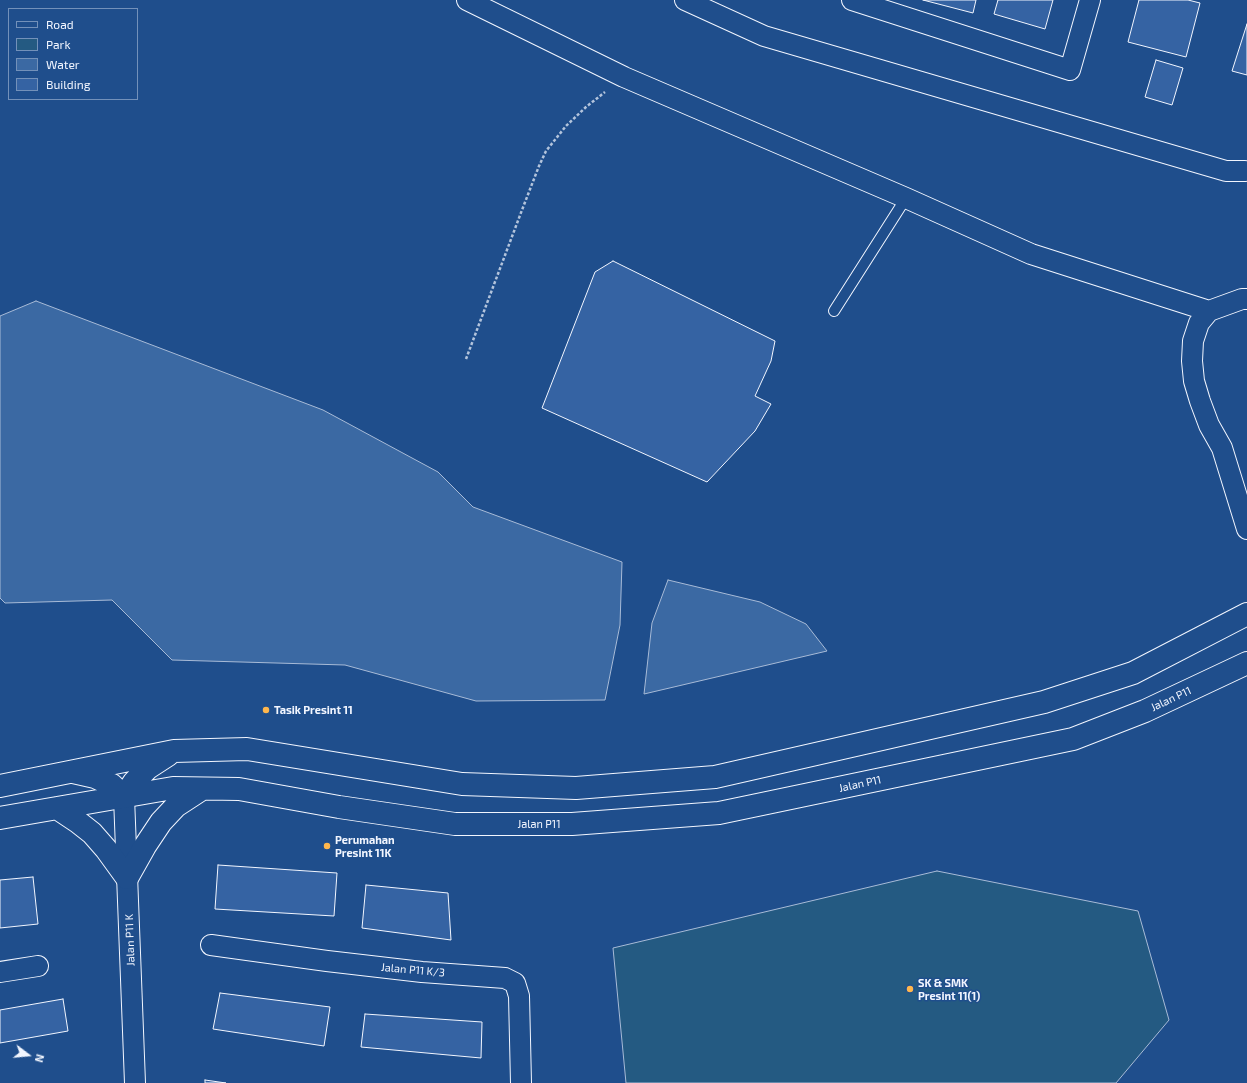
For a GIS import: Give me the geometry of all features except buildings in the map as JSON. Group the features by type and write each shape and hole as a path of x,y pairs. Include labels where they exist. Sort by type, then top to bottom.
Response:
{"main road":[{"path":"0,786 174,751 247,749 462,784 576,788 715,777 1044,702 1133,674 1247,614"},
{"name":"Jalan P11","path":"0,818 173,788 239,790 455,824 572,824 719,813 1073,739 1145,711 1247,663"},
{"path":"70,772 95,777 106,782 112,785 124,797 134,782 148,768 174,751"},
{"path":"58,808 92,833 106,849 127,878 145,846 161,822 176,806 202,789"}],"street":[{"path":"467,0 624,77 906,198 1031,254 1209,311"},
{"path":"685,0 764,36 1226,171 1246,173"},
{"path":"852,0 882,4 1070,70 1090,0"},
{"path":"1247,299 1209,311 1199,323 1193,341 1192,361 1194,381 1200,401 1209,425 1222,448 1247,530"},
{"name":"Jalan P11 K","path":"124,797 135,1083"},
{"name":"Jalan P11 K/3","path":"211,945 422,972 505,978 515,983 519,996 521,1083"},
{"path":"0,972 38,966"}],"lane":[{"path":"834,311 906,198"}],"path":[{"path":"466,359 522,210 546,151 571,121 624,77"}],"green space":[{"path":"937,871 1138,911 1169,1020 1116,1083 626,1083 613,948"}],"water":[{"path":"36,301 323,410 438,472 473,507 622,562 620,625 605,700 476,701 345,665 172,660 112,600 5,603 0,598 0,316"},
{"path":"668,580 760,602 806,624 827,651 644,694 652,623"}],"place":[{"name":"Tasik Presint 11","path":"266,710"},
{"name":"Perumahan Presint 11K","path":"327,846"},
{"name":"SK & SMK Presint 11(1)","path":"910,989"}]}
